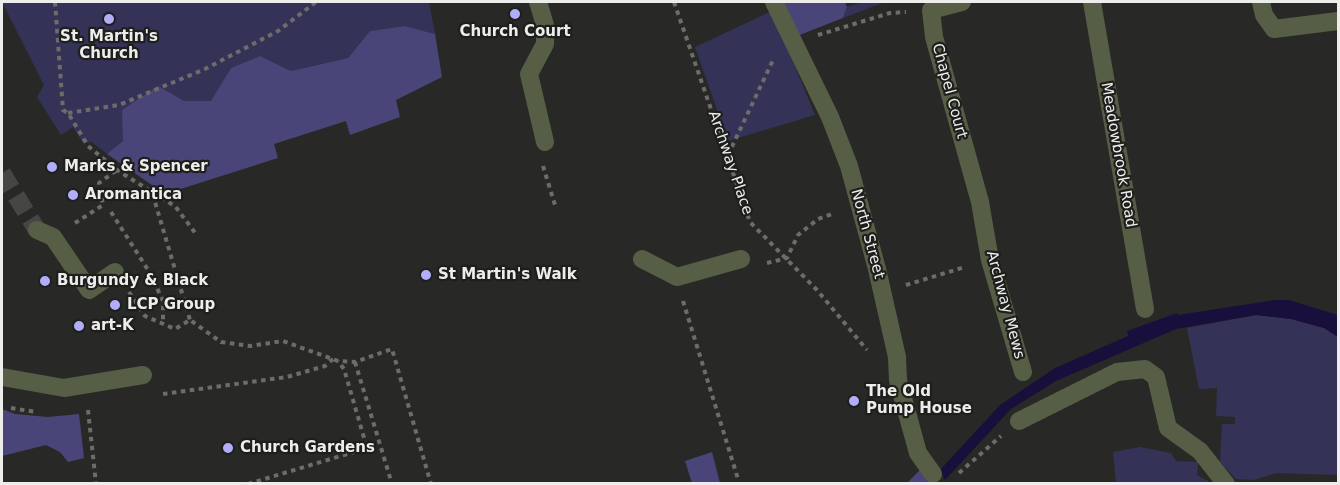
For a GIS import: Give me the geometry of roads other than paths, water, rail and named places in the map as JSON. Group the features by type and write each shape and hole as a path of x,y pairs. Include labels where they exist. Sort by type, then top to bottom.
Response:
{"street":[{"path":"538,2 545,25 545,44 529,74 545,142"},
{"name":"North Street","path":"774,2 830,117 849,166 897,357 898,380 918,453 933,474"},
{"path":"930,6 962,2"},
{"name":"Meadowbrook Road","path":"1092,2 1145,309"},
{"path":"1261,2 1264,15 1274,29 1338,21"},
{"name":"Chapel Court","path":"930,6 934,37 981,202"},
{"name":"Archway Mews","path":"981,202 990,260 1023,372"},
{"path":"45,234 89,290 115,272"},
{"path":"642,259 677,277 741,260"},
{"path":"1019,421 1117,372 1144,369 1156,377 1168,428 1200,451 1226,483"},
{"path":"2,377 64,388 143,375"}],"tunnel":[{"path":"2,173 37,230"}],"place":[{"name":"Church Court","path":"515,14"},
{"name":"St. Martin's Church","path":"109,19"},
{"name":"Marks & Spencer","path":"52,167"},
{"name":"Aromantica","path":"73,195"},
{"name":"St Martin's Walk","path":"426,275"},
{"name":"Burgundy & Black","path":"45,281"},
{"name":"LCP Group","path":"115,305"},
{"name":"art-K","path":"79,326"},
{"name":"The Old Pump House","path":"854,401"},
{"name":"Church Gardens","path":"228,448"}]}
